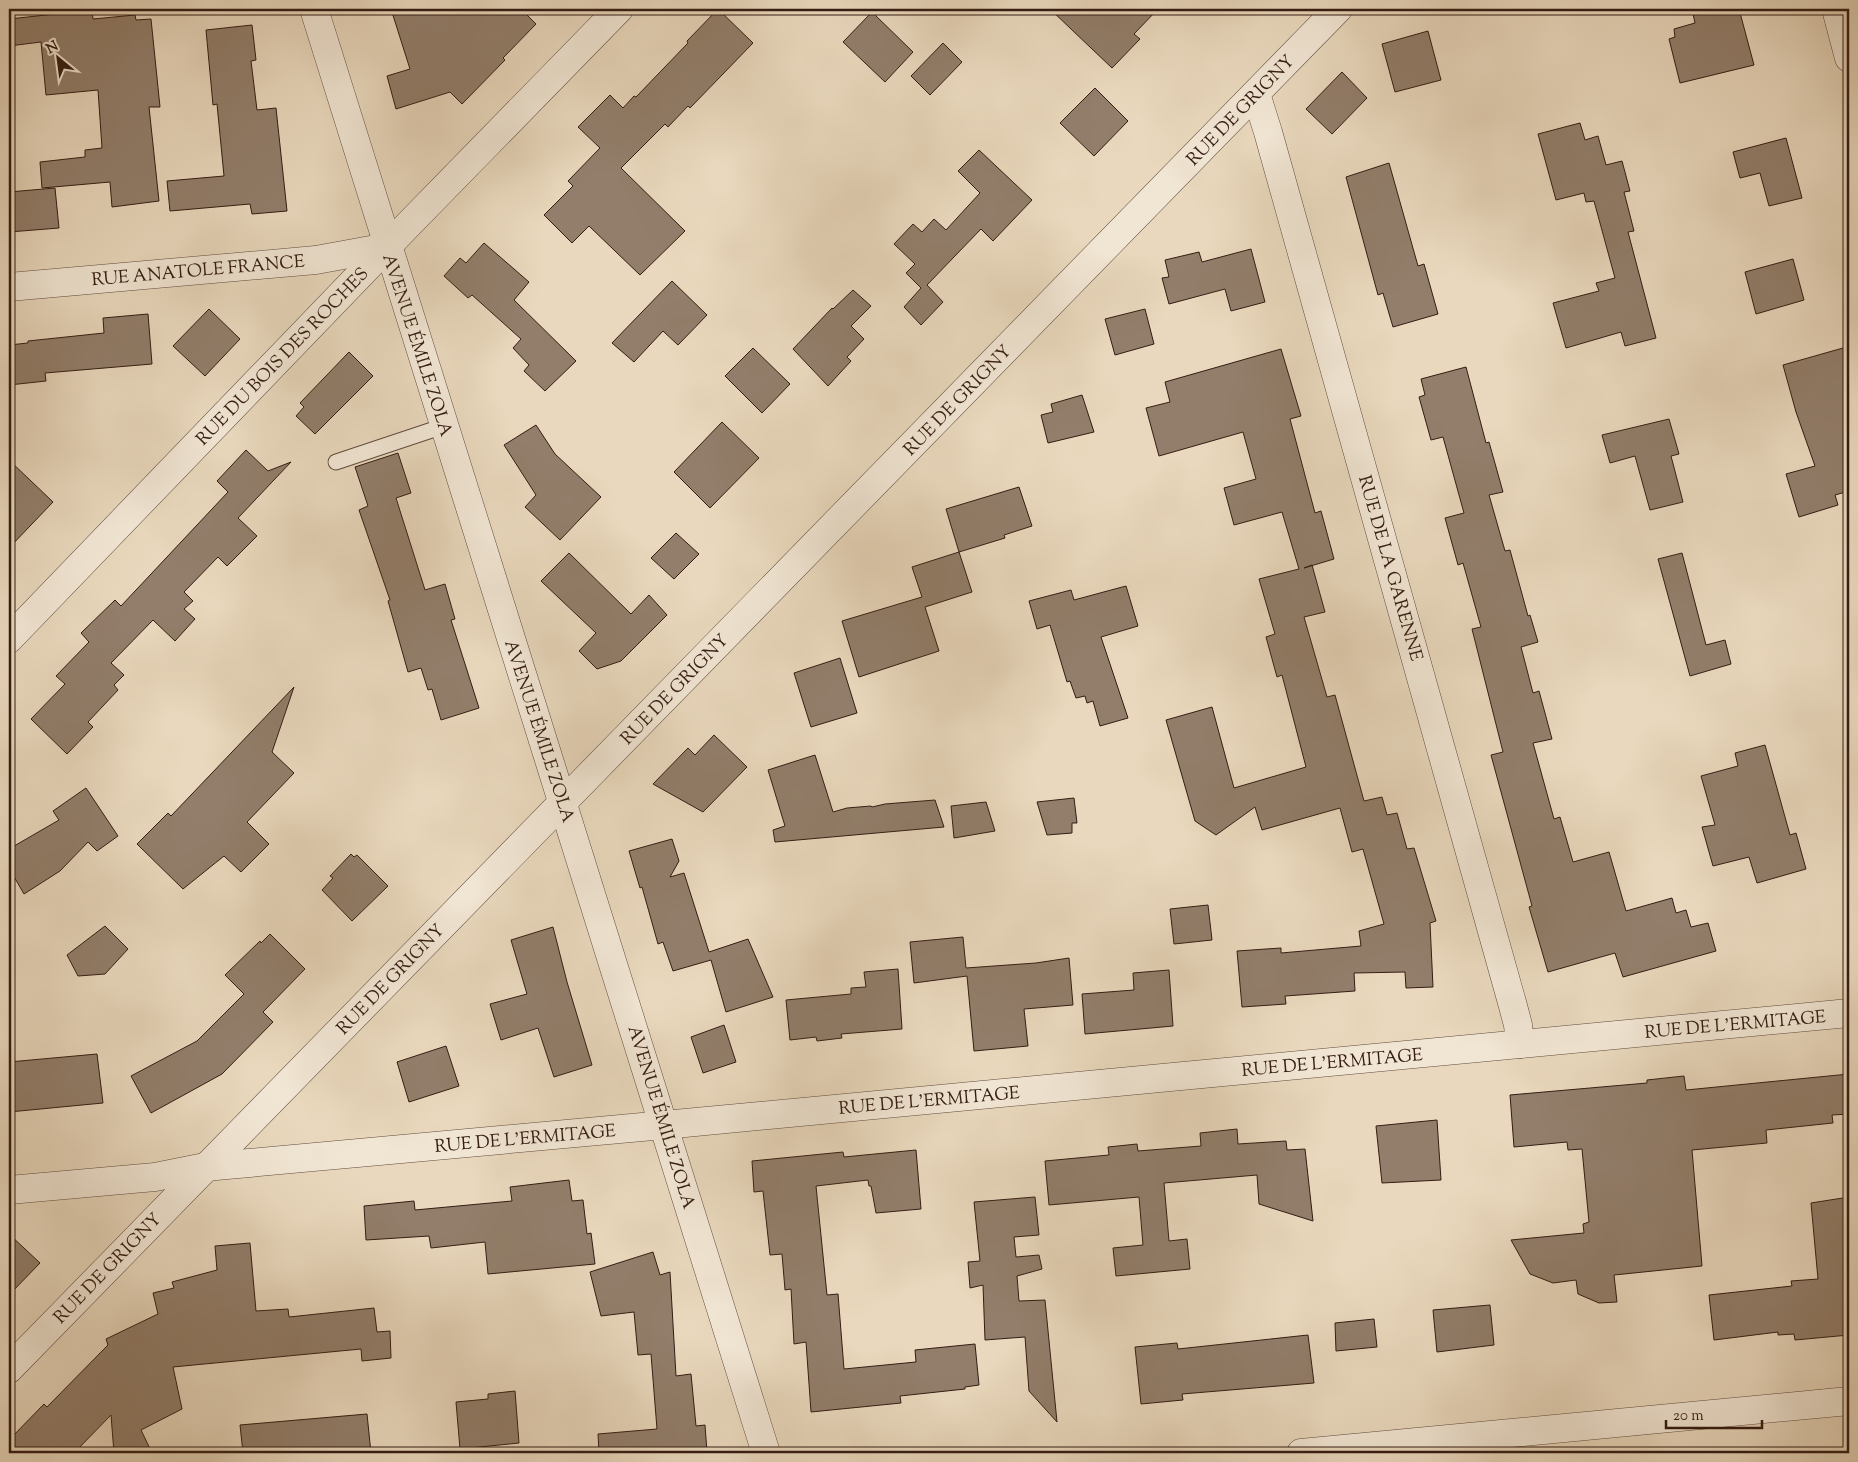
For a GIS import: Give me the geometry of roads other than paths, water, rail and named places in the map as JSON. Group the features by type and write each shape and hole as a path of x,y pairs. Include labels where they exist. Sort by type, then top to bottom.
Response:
{"street":[{"name":"AVENUE ÉMILE ZOLA","path":"314,9 766,1453"},
{"name":"RUE DU BOIS DES ROCHES","path":"9,639 619,9"},
{"name":"RUE DE GRIGNY","path":"9,1369 205,1166 1338,9"},
{"path":"1836,9 1849,58"},
{"name":"RUE DE LA GARENNE","path":"1256,94 1513,1006 1520,1044"},
{"name":"RUE ANATOLE FRANCE","path":"9,287 316,260 387,247"},
{"name":"RUE DE L'ERMITAGE","path":"9,1190 155,1177 205,1166 664,1125 1849,1013"},
{"path":"1301,1453 1849,1401"}],"lane":[{"path":"336,462 444,426"}]}
